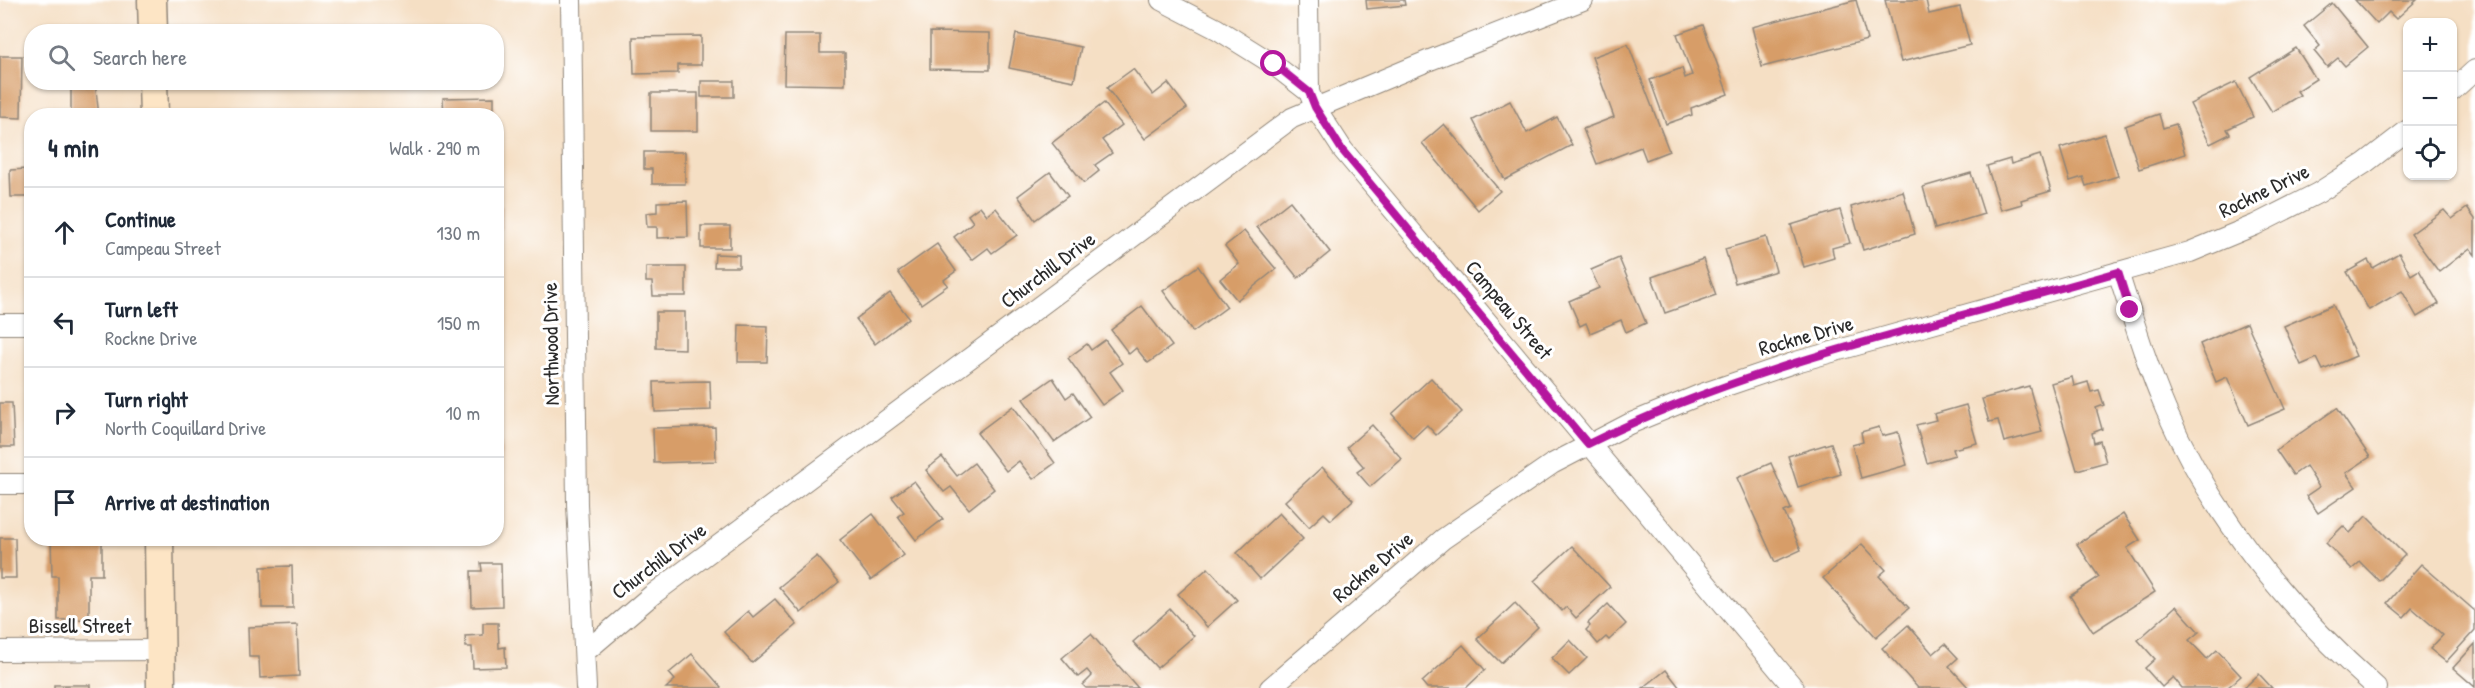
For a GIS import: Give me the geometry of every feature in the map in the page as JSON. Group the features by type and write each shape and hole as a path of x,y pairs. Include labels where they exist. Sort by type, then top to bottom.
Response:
{"street":[{"path":"152,0 153,24"},
{"name":"Northwood Drive","path":"570,0 577,504 586,688"},
{"name":"Campeau Street","path":"1161,0 1217,28 1274,64 1312,99 1342,150 1794,688"},
{"path":"1308,0 1312,99"},
{"name":"Churchill Drive","path":"585,652 652,595 1292,118 1312,99 1583,0"},
{"path":"2457,87 2475,70"},
{"path":"153,90 153,108"},
{"name":"Rockne Drive","path":"1269,688 1370,599 1443,539 1496,501 1588,444 1702,393 1796,362 2190,252 2255,225 2318,194 2365,163 2403,134"},
{"path":"2118,272 2166,410 2196,470 2228,522 2266,575 2345,660 2377,688"},
{"path":"0,324 24,324"},
{"path":"0,484 24,484"},
{"path":"159,546 161,688"},
{"name":"Bissell Street","path":"0,651 160,650"}],"building":[{"path":"1366,0 1404,0 1405,5 1367,9"},
{"path":"1856,0 1867,40 1762,67 1752,27"},
{"path":"1885,0 1926,0 1929,14 1960,7 1970,45 1901,62"},
{"path":"2355,0 2417,0 2396,19 2389,12 2377,24"},
{"path":"2332,3 2368,47 2345,66 2338,58 2327,67 2314,51 2320,46 2304,26"},
{"path":"1703,25 1728,94 1691,108 1692,115 1666,124 1650,80 1682,68 1685,78 1692,75 1677,34"},
{"path":"930,32 990,33 990,70 930,69"},
{"path":"1016,34 1081,47 1074,81 1009,68"},
{"path":"785,35 820,35 820,53 845,53 845,85 784,84"},
{"path":"701,36 701,65 678,65 678,73 634,74 633,37"},
{"path":"1628,44 1669,151 1646,160 1641,147 1597,164 1583,129 1614,117 1592,57"},
{"path":"2296,48 2316,79 2297,91 2300,95 2272,112 2250,77"},
{"path":"0,56 22,56 21,118 0,117"},
{"path":"1133,69 1153,95 1168,83 1187,108 1145,139 1107,88"},
{"path":"701,81 734,81 734,97 701,97"},
{"path":"2236,82 2253,117 2227,129 2230,134 2210,144 2190,104"},
{"path":"71,90 96,90 98,108 71,108"},
{"path":"651,93 698,93 698,131 651,131"},
{"path":"494,97 494,108 444,108 443,98"},
{"path":"1510,101 1527,133 1557,117 1572,145 1505,180 1473,120"},
{"path":"1104,103 1122,125 1102,140 1112,153 1095,165 1099,171 1084,183 1052,143"},
{"path":"2159,114 2163,128 2176,124 2185,154 2139,169 2125,126"},
{"path":"1444,124 1500,191 1478,210 1422,143"},
{"path":"2105,134 2118,176 2086,186 2083,177 2070,181 2060,148"},
{"path":"644,152 685,152 685,184 652,184 652,169 644,169"},
{"path":"2040,155 2051,191 2021,200 2022,204 2001,210 1987,166 2010,159 2011,164"},
{"path":"24,169 24,197 11,197 10,170"},
{"path":"1050,172 1068,196 1035,220 1018,196"},
{"path":"1971,173 1984,214 1935,229 1923,187"},
{"path":"1903,191 1915,234 1863,250 1851,207"},
{"path":"687,201 688,237 657,238 657,227 647,227 646,213 657,212 657,202"},
{"path":"1290,201 1330,252 1298,278 1257,227"},
{"path":"980,206 987,215 996,208 1017,235 992,253 988,248 972,260 954,237 973,222 968,215"},
{"path":"2467,208 2475,219 2475,255 2470,248 2439,272 2411,234 2444,210 2452,219"},
{"path":"1840,210 1850,243 1832,248 1834,258 1804,267 1791,225"},
{"path":"701,226 730,226 730,248 701,248"},
{"path":"1244,231 1276,269 1237,300 1220,279 1239,264 1225,246"},
{"path":"1766,237 1776,271 1735,283 1725,249"},
{"path":"937,244 956,271 944,280 948,285 921,304 898,272"},
{"path":"2399,253 2411,275 2419,270 2439,304 2417,317 2402,291 2369,310 2347,272 2368,260 2373,268"},
{"path":"715,254 739,255 739,267 714,267"},
{"path":"1619,258 1646,323 1626,332 1621,320 1590,333 1586,323 1580,326 1569,301 1599,288 1591,270"},
{"path":"1703,259 1716,295 1665,313 1652,277"},
{"path":"1198,266 1227,307 1193,332 1163,291"},
{"path":"646,267 686,267 686,296 653,296 652,282 646,282"},
{"path":"890,293 909,318 875,344 856,319"},
{"path":"2333,305 2356,356 2323,370 2317,358 2301,365 2284,326"},
{"path":"1142,306 1172,346 1148,363 1136,348 1129,354 1111,330"},
{"path":"656,312 685,312 685,349 656,348"},
{"path":"2247,323 2285,409 2248,425 2227,377 2216,382 2200,344"},
{"path":"739,325 768,326 767,362 738,362"},
{"path":"1105,340 1122,363 1110,372 1123,390 1102,405 1068,358 1087,344 1091,350"},
{"path":"2072,377 2074,386 2088,382 2091,392 2099,390 2104,405 2096,408 2102,429 2092,433 2094,443 2100,441 2106,462 2077,470 2051,383"},
{"path":"1053,378 1066,398 1073,393 1090,417 1054,442 1023,399"},
{"path":"1431,378 1462,412 1436,435 1427,425 1413,438 1392,414"},
{"path":"710,381 711,410 655,412 654,382"},
{"path":"2029,386 2042,432 2004,442 1998,420 1989,422 1982,399"},
{"path":"0,403 12,403 14,447 0,447"},
{"path":"1966,405 1977,443 1953,449 1955,455 1927,463 1916,425 1936,420 1934,414"},
{"path":"1013,406 1055,463 1033,479 1019,461 1006,471 977,433"},
{"path":"2337,408 2370,457 2346,473 2356,487 2318,513 2306,496 2319,487 2306,466 2293,475 2276,450"},
{"path":"1372,425 1402,459 1370,487 1357,472 1364,467 1347,447"},
{"path":"715,427 716,461 654,463 653,428"},
{"path":"1879,427 1882,436 1898,432 1907,465 1861,478 1852,445 1863,442 1861,432"},
{"path":"1831,443 1841,474 1798,487 1788,456"},
{"path":"942,457 957,476 974,463 994,489 969,509 951,487 944,492 926,470"},
{"path":"1771,463 1791,509 1784,512 1801,550 1775,562 1737,478"},
{"path":"1322,467 1353,500 1331,520 1324,513 1309,527 1285,501"},
{"path":"914,481 943,519 916,540 898,516 904,512 892,497"},
{"path":"1279,513 1303,539 1260,579 1237,553"},
{"path":"873,514 904,555 871,580 840,540"},
{"path":"2123,514 2140,540 2127,548 2155,592 2093,632 2070,596 2099,577 2077,544"},
{"path":"2366,516 2405,555 2379,581 2360,562 2352,569 2326,543 2343,526 2350,533"},
{"path":"0,538 15,538 16,578 0,578"},
{"path":"1862,544 1886,570 1879,576 1909,608 1876,637 1823,578"},
{"path":"51,546 102,546 102,575 89,575 89,619 58,620 58,576 52,576"},
{"path":"1572,546 1610,587 1576,618 1566,607 1562,611 1534,581"},
{"path":"817,556 839,582 801,613 779,587"},
{"path":"481,563 501,563 502,606 472,607 471,571 482,571"},
{"path":"2421,564 2475,611 2475,630 2446,662 2430,649 2443,635 2412,608 2404,617 2387,603"},
{"path":"292,566 293,608 262,608 261,567"},
{"path":"1208,568 1237,600 1207,627 1178,594"},
{"path":"775,599 797,625 752,663 724,632 748,611 753,617"},
{"path":"1515,603 1538,627 1501,663 1477,639"},
{"path":"1608,604 1626,624 1609,640 1606,637 1598,644 1586,630 1590,626 1588,623"},
{"path":"2176,606 2199,632 2189,640 2207,659 2217,650 2241,676 2227,688 2182,688 2173,677 2162,687 2145,668 2155,659 2138,640"},
{"path":"1170,609 1194,636 1157,668 1133,642"},
{"path":"483,623 498,623 499,648 505,647 506,667 473,668 472,647 466,647 465,636 483,635"},
{"path":"297,625 299,676 260,678 259,657 249,657 248,627"},
{"path":"1908,625 1933,654 1945,644 1958,658 1949,666 1969,688 1918,688 1882,648"},
{"path":"1091,634 1138,688 1086,688 1083,685 1092,676 1087,670 1078,677 1062,658"},
{"path":"1570,640 1587,658 1569,675 1552,658"},
{"path":"2475,644 2475,687 2453,668"},
{"path":"1463,645 1485,670 1466,688 1427,688 1422,682"},
{"path":"692,654 720,688 666,688 675,680 669,673"},
{"path":"1666,670 1680,688 1643,688"},
{"path":"2259,674 2272,688 2244,688"},
{"path":"54,685 90,685 90,688 54,688"}],"route":[{"path":"1274,64 1309,92 1315,107 1342,150 1511,349 1588,444 1702,393 1796,362 2118,272 2130,310"}]}
